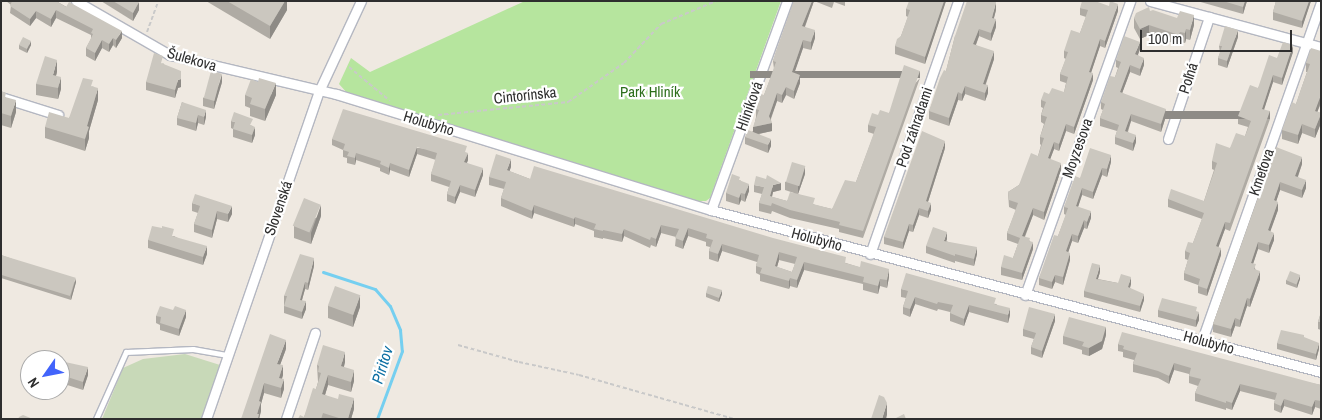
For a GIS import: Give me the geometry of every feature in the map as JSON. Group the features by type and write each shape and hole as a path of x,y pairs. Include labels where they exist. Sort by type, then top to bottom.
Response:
{"street":[{"name":"Šulekova","path":"76,1 170,55 318,91"},
{"name":"Slovenská","path":"206,419 318,91 361,1"},
{"name":"Hliníková","path":"711,210 787,1"},
{"name":"Pod záhradami","path":"870,254 958,1"},
{"name":"Moyzesova","path":"1025,295 1130,1"},
{"path":"1150,1 1321,47"},
{"name":"Kmeťova","path":"1202,340 1321,3"},
{"name":"Poľná","path":"1168,139 1209,17"},
{"name":"Holubyho","path":"318,91 336,94 711,210 870,254 1321,372"},
{"path":"1,97 58,115"},
{"path":"286,419 315,333"}],"lane":[{"path":"96,419 126,352 193,349 227,356"}],"path":[{"path":"144,40 158,1"},
{"name":"Cintorínska","path":"438,115 568,102 624,63 661,24 716,1"},
{"path":"349,67 394,104"},
{"path":"458,345 579,375 735,419"}],"green space":[{"name":"Park Hliník","path":"525,1 781,1 710,198 706,201 698,201 348,94 339,84 351,58 370,72"},
{"path":"185,354 220,365 201,419 102,419 123,368 143,359"}],"building":[{"path":"12,1 56,1 66,7 69,2 122,31 116,40 113,38 109,44 102,40 95,53 86,48 93,34 91,33 93,29 56,10 51,19 36,11 30,19 10,6"},
{"path":"113,1 138,1 139,2 133,13"},
{"path":"227,1 285,1 270,26"},
{"path":"794,1 812,1 802,26 815,30 811,42 803,40 792,72 800,75 794,91 786,87 782,95 777,93 769,116 772,123 753,127 759,110 756,109 761,94 764,95 776,62 773,61 775,54"},
{"path":"909,1 944,1 925,57 895,46 897,39 901,36 910,10 906,9"},
{"path":"967,1 996,2 992,18 996,19 991,33 979,29 973,44 994,51 983,84 988,85 985,93 965,86 962,94 958,92 949,118 929,111 940,78 944,70 946,71"},
{"path":"1082,1 1095,1 1109,6 1110,1 1118,4 1105,41 1100,39 1089,72 1093,73 1074,127 1066,124 1059,144 1054,142 1048,158 1061,163 1044,212 1033,208 1022,236 1030,238 1029,241 1033,242 1022,273 1001,267 1004,255 1013,258 1020,238 1007,233 1018,203 1009,200 1008,192 1019,185 1031,153 1038,156 1044,138 1040,137 1047,117 1041,115 1046,102 1041,100 1044,92 1049,94 1052,88 1064,92 1068,77 1060,74 1068,52 1064,51 1071,30 1080,33 1088,10 1080,8"},
{"path":"1223,1 1245,1 1243,7"},
{"path":"1276,1 1309,1 1302,21 1273,12"},
{"path":"1149,7 1150,11 1153,10 1177,18 1180,11 1194,15 1190,30 1186,29 1185,33 1180,32 1179,35 1149,25 1140,29 1134,18 1136,13"},
{"path":"1225,26 1238,30 1227,61 1218,58 1222,46 1219,46"},
{"path":"1124,36 1140,42 1135,54 1144,58 1140,69 1130,65 1120,92 1166,109 1161,124 1131,114 1125,131 1136,135 1133,143 1115,137 1119,125 1100,118 1105,104 1101,102 1110,76 1115,77 1121,62 1116,60"},
{"path":"23,37 31,41 27,49 19,45"},
{"path":"1283,42 1293,45 1282,78 1273,75 1262,109 1270,111 1230,223 1225,222 1216,246 1221,248 1207,289 1198,286 1200,279 1184,273 1190,253 1185,251 1188,242 1193,243 1204,213 1168,199 1171,189 1204,201 1217,163 1212,161 1216,143 1230,148 1236,133 1245,136 1251,121 1238,116 1250,85 1258,88 1269,55 1277,58"},
{"path":"1311,48 1321,51 1321,95 1315,111 1321,114 1315,129 1302,124 1298,135 1282,130 1292,102 1296,104 1310,64 1306,63"},
{"path":"154,53 163,56 161,63 181,71 181,79 178,80 175,90 146,82"},
{"path":"45,56 57,60 53,75 61,77 58,88 36,84"},
{"path":"904,65 920,71 863,231 839,225 840,222 790,210 772,203 771,206 759,203 764,187 754,185 756,176 766,179 767,175 781,183 773,185 770,196 787,201 790,192 815,198 813,204 832,209 845,180 856,182 876,127 868,125 872,113 878,115 880,110 889,113"},
{"path":"211,71 222,74 214,101 204,98"},
{"path":"83,78 93,80 91,86 98,88 85,139 45,127 49,112 69,118"},
{"path":"259,78 276,83 265,109 250,104 252,98 245,95 251,79 258,82"},
{"path":"1,91 6,93 5,97 16,100 11,116 1,113"},
{"path":"182,102 206,110 204,117 198,115 196,123 177,118"},
{"path":"343,109 467,146 465,152 468,153 464,162 483,168 475,190 460,185 455,197 447,194 451,181 431,174 437,153 417,147 409,170 390,163 389,168 380,164 381,161 356,153 355,158 347,156 349,152 343,150 345,144 332,139"},
{"path":"234,112 253,119 250,125 255,127 252,135 233,129 235,122 231,121"},
{"path":"748,130 771,139 768,145 745,137"},
{"path":"922,131 945,141 926,201 931,203 928,211 919,208 913,225 909,224 903,242 884,237"},
{"path":"1276,147 1302,157 1295,176 1306,180 1302,190 1280,182 1274,200 1278,202 1268,230 1274,233 1269,245 1258,242 1251,263 1256,264 1254,269 1260,271 1250,299 1247,298 1240,320 1235,318 1231,329 1213,324"},
{"path":"1090,148 1111,155 1107,169 1102,168 1093,192 1082,188 1076,206 1091,211 1087,222 1084,220 1078,236 1072,234 1066,251 1070,253 1063,277 1055,275 1052,282 1039,278 1054,235 1058,236 1068,208 1064,207 1075,176 1080,178"},
{"path":"496,154 511,159 507,170 530,179 534,166 773,238 846,257 845,263 860,267 861,261 889,269 887,280 880,279 878,286 863,282 864,277 804,262 797,280 790,278 789,281 760,273 762,268 756,266 759,255 722,244 718,254 709,251 713,240 706,238 707,234 688,228 683,241 675,238 679,229 661,225 656,239 651,237 650,240 624,229 622,234 594,229 596,224 575,217 574,219 534,205 532,211 501,198 506,182 489,177","holes":["779,252 797,257 792,272 775,266"]},
{"path":"792,162 805,166 799,186 786,182"},
{"path":"732,174 740,177 739,180 749,184 745,194 741,193 739,198 726,193"},
{"path":"195,194 232,206 228,214 217,211 212,230 194,224 200,206 192,203"},
{"path":"304,198 321,205 309,233 293,226"},
{"path":"152,226 174,229 172,236 207,246 203,257 148,240"},
{"path":"933,227 947,232 944,241 977,247 974,259 955,254 955,256 926,246"},
{"path":"300,254 314,258 308,283 305,282 300,300 306,301 302,312 284,306 287,296 284,296"},
{"path":"1,255 76,278 70,296 1,275"},
{"path":"1092,263 1100,265 1096,279 1118,283 1121,274 1131,277 1128,287 1144,294 1140,306 1084,291"},
{"path":"1290,271 1300,275 1296,284 1286,280"},
{"path":"906,273 996,298 994,304 1010,308 1008,315 969,305 964,319 950,313 953,305 938,302 937,304 915,297 910,309 903,307 908,291 901,289"},
{"path":"335,286 360,295 353,315 328,306"},
{"path":"708,286 722,290 719,298 706,293"},
{"path":"1162,298 1197,307 1196,311 1199,312 1196,320 1158,310"},
{"path":"160,306 173,310 175,306 186,310 179,329 160,323 161,317 156,316"},
{"path":"1029,307 1055,314 1042,351 1031,347 1036,333 1023,329"},
{"path":"1069,317 1106,327 1102,341 1089,348 1082,346 1084,342 1063,336"},
{"path":"1281,330 1304,335 1304,337 1319,343 1316,354 1277,343"},
{"path":"1122,332 1321,385 1321,401 1315,400 1312,407 1284,399 1281,406 1274,403 1277,393 1240,384 1232,403 1226,401 1226,403 1195,393 1201,379 1189,376 1191,368 1174,363 1169,376 1133,364 1137,353 1123,349 1124,346 1118,344"},
{"path":"270,334 286,340 277,364 283,365 279,378 284,379 281,388 264,383 259,401 261,402 257,414 259,414 258,419 241,419"},
{"path":"323,345 345,352 341,366 354,370 351,382 328,375 322,394 338,399 339,394 354,398 348,419 323,413 321,419 298,419 300,415 304,417 313,388 316,389 321,373 318,372 319,366 317,365"},
{"path":"70,363 88,367 83,382 70,378"},
{"path":"879,395 884,397 887,403 882,419 871,419"},
{"path":"904,414 906,419 894,419"},
{"path":"23,415 33,419 18,419"}],"waterway":[{"name":"Piritov","path":"323,272 375,289 390,306 400,330 402,351 377,419"}]}
